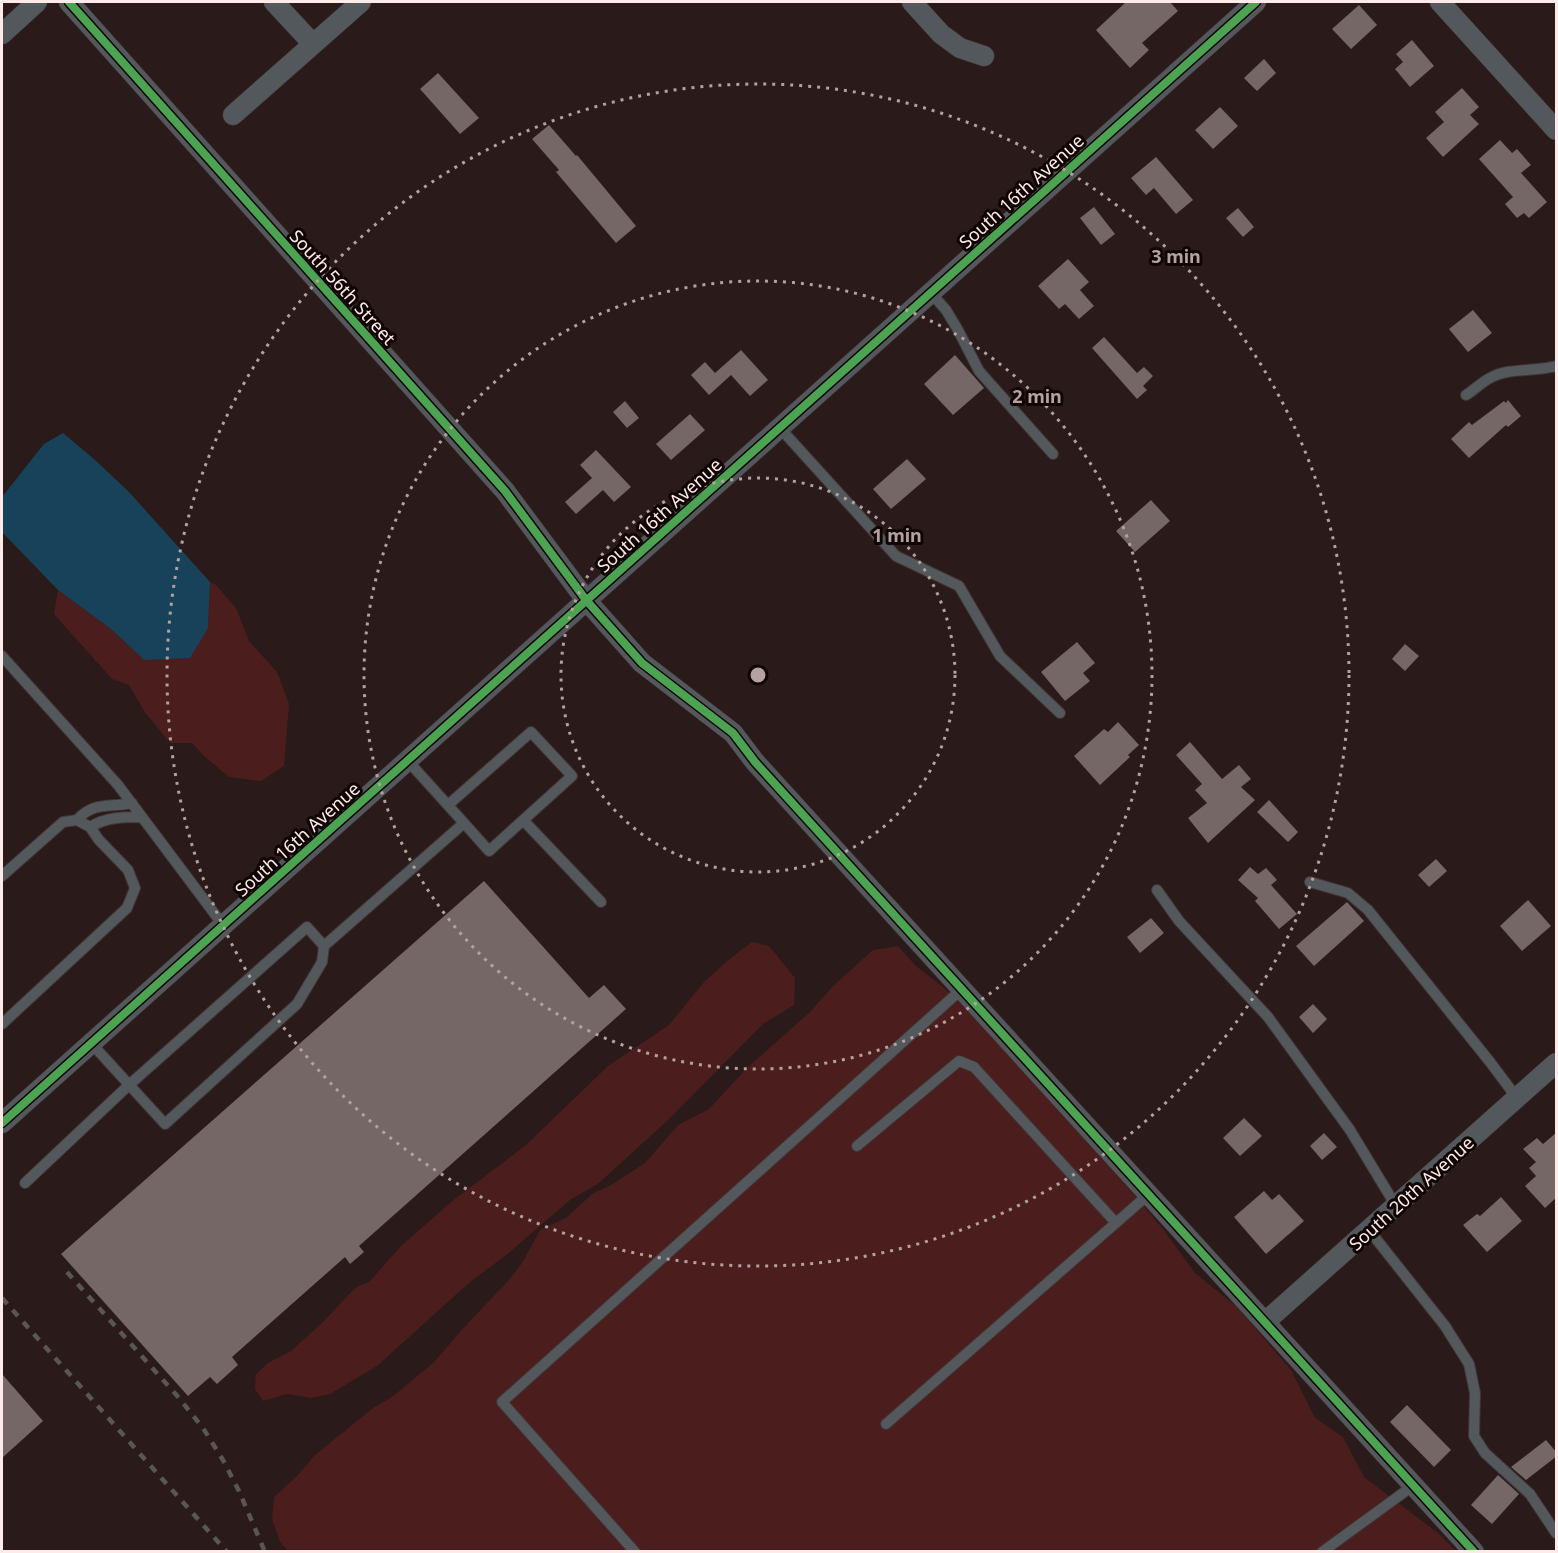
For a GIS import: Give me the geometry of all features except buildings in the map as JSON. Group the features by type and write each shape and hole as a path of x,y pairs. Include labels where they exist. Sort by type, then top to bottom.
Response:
{"street":[{"path":"2,34 37,2"},
{"name":"South 56th Street","path":"69,2 505,491 586,600 642,663 733,733 755,762 1474,1551"},
{"path":"274,2 313,44"},
{"path":"233,115 361,2"},
{"path":"912,2 940,34 960,48 984,56"},
{"name":"South 16th Avenue","path":"2,1123 1256,2"},
{"path":"1440,2 1557,130"},
{"name":"South 20th Avenue","path":"1265,1322 1557,1063"}],"lane":[{"path":"930,292 946,310 979,371 1053,454"},
{"path":"1467,395 1491,377 1515,371 1548,369 1557,366"},
{"path":"779,427 896,556 959,586 1000,656 1060,713"},
{"path":"2,656 111,777 223,925"},
{"path":"407,760 489,851 572,776 531,732 448,805"},
{"path":"77,820 86,811 97,807 132,804"},
{"path":"90,827 100,821 119,817 142,817"},
{"path":"2,876 63,822 77,820 90,827 99,840 128,870 135,888 127,908 2,1024"},
{"path":"524,821 601,902"},
{"path":"91,1043 165,1124 297,1004 322,962 324,946 464,823"},
{"path":"1310,882 1348,894 1368,910 1517,1098"},
{"path":"1157,890 1179,921 1268,1017 1350,1130 1396,1206"},
{"path":"25,1183 129,1085 307,927 324,946"},
{"path":"636,1551 502,1402 962,989"},
{"path":"857,1146 959,1061 974,1066 1116,1223"},
{"path":"886,1424 1149,1194"},
{"path":"1369,1230 1445,1326 1469,1364 1474,1393 1474,1436 1485,1453 1530,1494 1557,1533"},
{"path":"1322,1551 1414,1485"}],"shaded area":[{"path":"210,582 216,585 236,608 249,641 277,672 289,704 284,766 261,781 229,777 192,743 170,743 144,711 129,685 112,679 54,614 58,590 111,629 144,660 208,628"},
{"path":"752,942 769,946 795,978 794,1005 763,1024 668,1120 599,1183 570,1200 505,1256 470,1282 377,1366 330,1394 311,1398 287,1394 263,1401 255,1389 256,1374 268,1363 291,1351 355,1288 369,1282 401,1246 451,1202 526,1145 608,1066 669,1025 704,982"},
{"path":"898,946 916,966 977,1018 1076,1126 1163,1229 1195,1273 1237,1307 1291,1370 1315,1418 1343,1437 1364,1477 1438,1533 1456,1551 289,1552 280,1542 272,1519 274,1497 315,1455 433,1363 508,1281 522,1263 540,1230 566,1218 592,1194 613,1184 645,1163 678,1125 709,1109 747,1068 809,1013 833,986 873,950"}],"water":[{"path":"63,433 128,491 210,582 208,628 190,658 144,660 111,629 58,590 2,532 2,497 44,444"}],"railway":[{"path":"67,1272 203,1428 239,1491 265,1552"},
{"path":"2,1298 227,1552"}],"cycle path":[{"path":"69,2 505,491 586,600 642,663 733,733 755,762 1474,1552"},
{"path":"2,1123 1256,2"}]}
